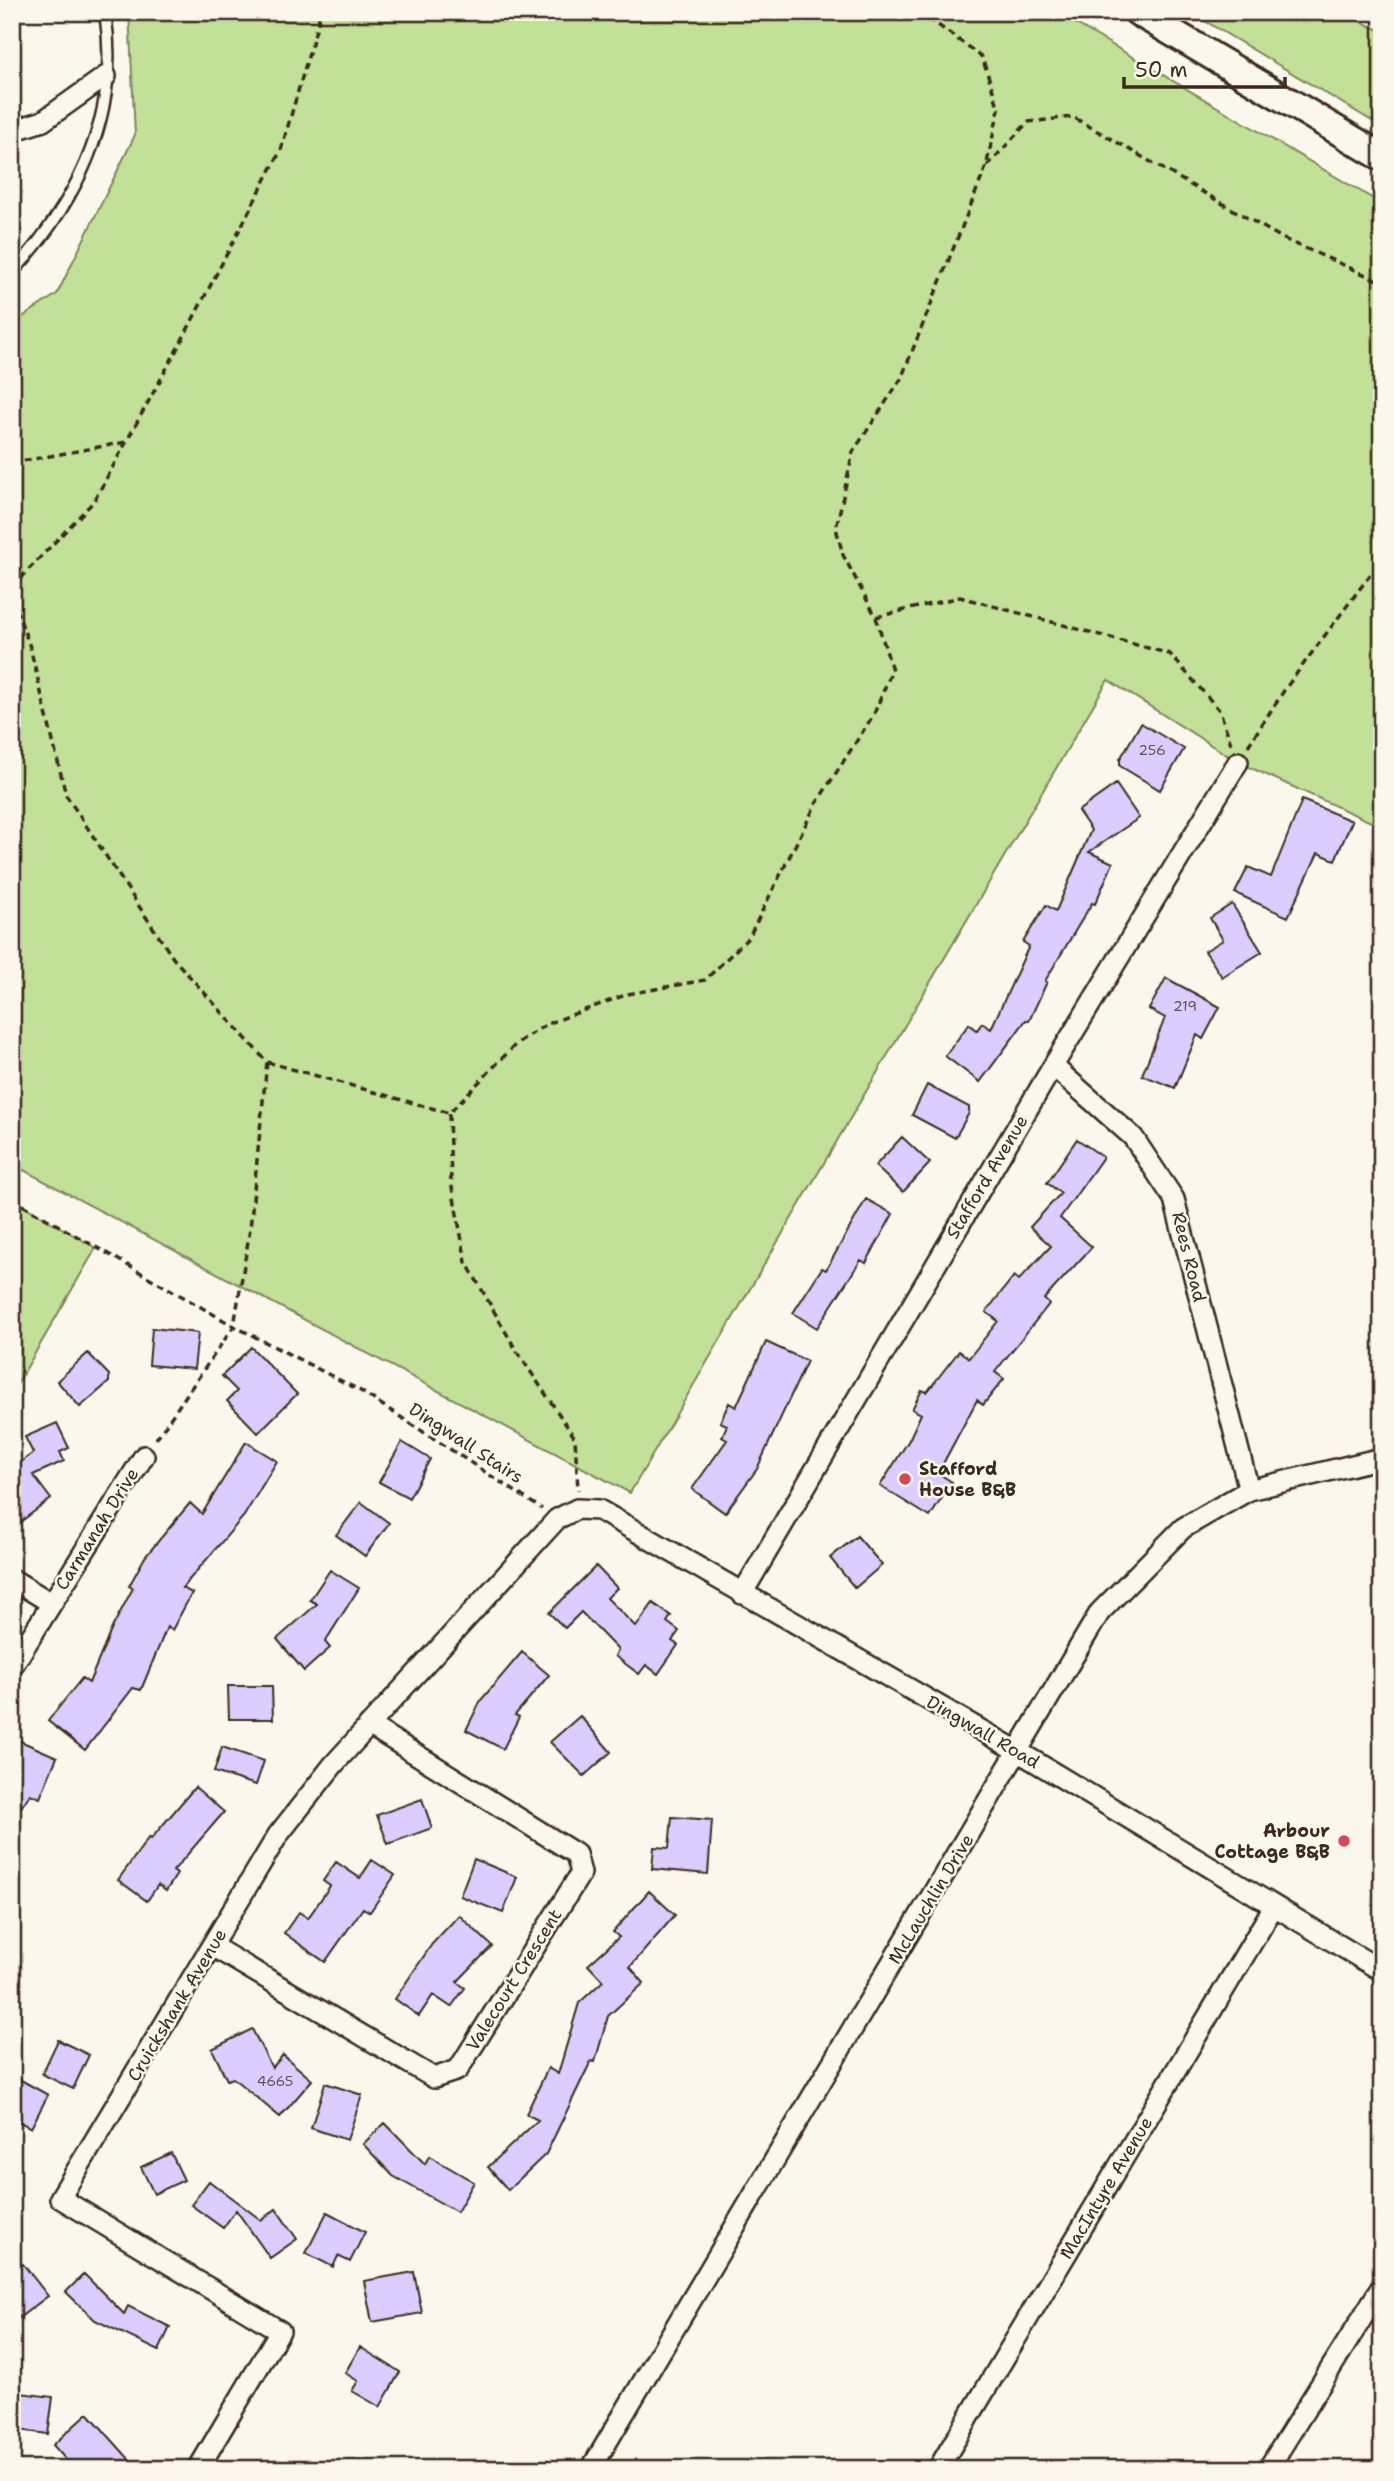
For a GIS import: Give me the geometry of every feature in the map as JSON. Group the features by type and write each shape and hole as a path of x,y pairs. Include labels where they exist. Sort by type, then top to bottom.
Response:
{"main road":[{"path":"1138,12 1382,157"}],"street":[{"path":"12,131 43,121 106,76"},
{"name":"Stafford Avenue","path":"741,1594 1053,1066 1238,762"},
{"name":"Rees Road","path":"1053,1066 1133,1137 1174,1199 1249,1490"},
{"name":"Carmanah Drive","path":"12,1667 144,1456"},
{"name":"McLauchlin Drive","path":"590,2469 1100,1612 1123,1585 1183,1528 1249,1490 1382,1458"},
{"name":"Dingwall Road","path":"577,1509 599,1510 1019,1752 1382,1970"},
{"name":"Cruickshank Avenue","path":"198,2469 280,2331 60,2198 278,1835 369,1725 558,1519 577,1509"},
{"name":"Carmanah Drive","path":"12,1578 51,1602"},
{"name":"Valecourt Crescent","path":"212,1947 434,2078 457,2070 581,1873 576,1854 369,1725"},
{"name":"MacIntyre Avenue","path":"938,2469 1274,1906"},
{"path":"1268,2469 1382,2286"}],"lane":[{"path":"12,273 45,237 84,172 105,108 105,12"}],"path":[{"path":"12,587 94,501 126,442 281,150 320,12"},
{"path":"577,1509 579,1470 575,1438 516,1350 466,1262 451,1182 449,1113 517,1043 547,1024 628,994 705,980 749,937 816,804 874,714 892,670 876,617 843,555 836,528 853,452 901,379 986,167 999,109 982,57 920,12"},
{"path":"986,167 1028,122 1073,117 1284,239 1382,282"},
{"path":"12,463 126,442"},
{"path":"1238,762 1285,689 1382,559"},
{"path":"876,617 960,597 1170,654 1220,711 1238,762"},
{"path":"12,598 30,648 66,795 173,958 267,1062 449,1113"},
{"path":"144,1456 234,1326 250,1229 267,1062"},
{"name":"Dingwall Stairs","path":"12,1199 234,1326 359,1390 558,1519"}],"green space":[{"path":"129,12 1056,12 1382,204 1382,827 1238,762 1108,680 630,1493 12,1164 12,324 57,294 135,135"},
{"path":"1190,12 1339,12 1382,31 1382,127"},
{"path":"12,1199 96,1248 12,1393"}],"building":[{"path":"1141,723 1184,749 1160,790 1120,766 1120,759"},
{"path":"1116,784 1139,818 1089,852 1113,863 1095,904 1092,903 1045,981 1047,982 1029,1021 1026,1020 980,1082 945,1056 969,1024 977,1030 982,1023 991,1029 1029,946 1023,942 1046,905 1056,911 1091,830 1078,811"},
{"path":"1302,800 1352,821 1335,860 1318,853 1288,917 1235,893 1248,867 1271,877"},
{"path":"1232,904 1262,952 1222,977 1205,951 1223,940 1210,918"},
{"path":"1166,978 1220,1007 1203,1039 1197,1035 1175,1088 1142,1075 1165,1018 1149,1009"},
{"path":"927,1085 969,1107 969,1113 955,1138 912,1115"},
{"path":"902,1137 930,1163 903,1192 875,1166"},
{"path":"1077,1139 1103,1157 1060,1218 1092,1247 1044,1299 1049,1304 995,1372 1004,1379 983,1405 977,1400 938,1473 952,1482 930,1517 880,1486 909,1440 921,1414 912,1409 922,1390 927,1392 959,1351 969,1358 998,1321 986,1312 1014,1276 1019,1280 1051,1246 1030,1227 1061,1193 1047,1183"},
{"path":"866,1199 893,1214 866,1263 861,1260 817,1328 793,1313 822,1268 826,1270"},
{"path":"152,1328 198,1333 194,1369 149,1365"},
{"path":"766,1342 807,1361 757,1469 725,1513 692,1489 727,1440 722,1437 727,1425 720,1422 729,1403 736,1407"},
{"path":"251,1347 297,1394 258,1433 227,1401 237,1391 222,1376"},
{"path":"88,1353 109,1375 109,1382 80,1407 57,1381"},
{"path":"57,1423 69,1448 60,1452 64,1461 33,1475 51,1499 20,1522 12,1512 12,1469 33,1453 25,1437"},
{"path":"246,1442 277,1461 244,1516 182,1588 192,1593 172,1630 167,1627 141,1690 133,1688 85,1750 48,1721 82,1678 89,1683 112,1628 133,1588 129,1586 145,1557 190,1503 202,1514"},
{"path":"402,1442 430,1459 409,1498 379,1482"},
{"path":"361,1502 389,1523 365,1556 336,1535"},
{"path":"857,1536 882,1565 855,1588 830,1558"},
{"path":"596,1566 617,1588 607,1598 636,1627 653,1603 671,1616 667,1622 679,1631 672,1641 678,1645 658,1674 646,1665 639,1674 615,1656 618,1650 581,1612 565,1628 549,1613"},
{"path":"330,1570 359,1588 325,1642 330,1648 304,1671 277,1639 317,1604 310,1600"},
{"path":"522,1652 549,1675 515,1715 519,1717 503,1749 466,1730 481,1700"},
{"path":"228,1686 272,1686 273,1719 229,1719"},
{"path":"580,1716 611,1752 584,1776 550,1742"},
{"path":"18,1740 57,1757 40,1798 30,1794 12,1821 12,1754"},
{"path":"222,1747 264,1761 256,1785 214,1772"},
{"path":"195,1787 224,1812 173,1871 177,1874 166,1891 158,1885 147,1901 118,1880 149,1837 151,1839"},
{"path":"422,1799 432,1828 388,1844 377,1815"},
{"path":"672,1817 712,1820 708,1874 652,1869 654,1847 669,1848"},
{"path":"474,1859 517,1877 503,1913 460,1896"},
{"path":"372,1860 395,1875 370,1912 363,1908 325,1962 284,1933 299,1912 308,1918 330,1886 323,1881 336,1862 360,1878"},
{"path":"649,1891 675,1915 630,1967 644,1983 608,2016 595,2062 591,2061 546,2154 508,2190 488,2167 538,2120 526,2114 548,2068 558,2074 579,2003 603,1981 588,1965 619,1937 613,1932"},
{"path":"459,1915 492,1946 457,1982 465,1988 451,2007 433,1995 419,2016 395,1999 432,1944"},
{"path":"252,2029 272,2068 283,2055 312,2080 280,2117 233,2078 227,2080 212,2049"},
{"path":"58,2040 89,2055 73,2089 42,2074"},
{"path":"19,2079 48,2095 31,2128 12,2118 12,2092"},
{"path":"325,2083 362,2095 347,2140 311,2128"},
{"path":"385,2123 425,2164 429,2156 474,2182 457,2212 393,2176 363,2144"},
{"path":"171,2153 184,2180 154,2194 141,2167"},
{"path":"209,2181 261,2220 276,2209 297,2239 270,2258 236,2210 223,2228 191,2205"},
{"path":"327,2212 365,2232 350,2262 338,2256 333,2267 306,2253"},
{"path":"23,2264 48,2296 12,2323 12,2273"},
{"path":"414,2272 422,2313 372,2322 364,2281"},
{"path":"84,2274 124,2314 128,2306 170,2327 159,2351 95,2320 66,2292"},
{"path":"360,2347 400,2372 380,2407 352,2391 358,2381 345,2373"},
{"path":"12,2392 53,2397 48,2434 12,2429"},
{"path":"88,2413 138,2469 74,2469 53,2445"}],"place":[{"name":"Stafford House B&B","path":"905,1479"},
{"name":"Arbour Cottage B&B","path":"1344,1841"}]}
